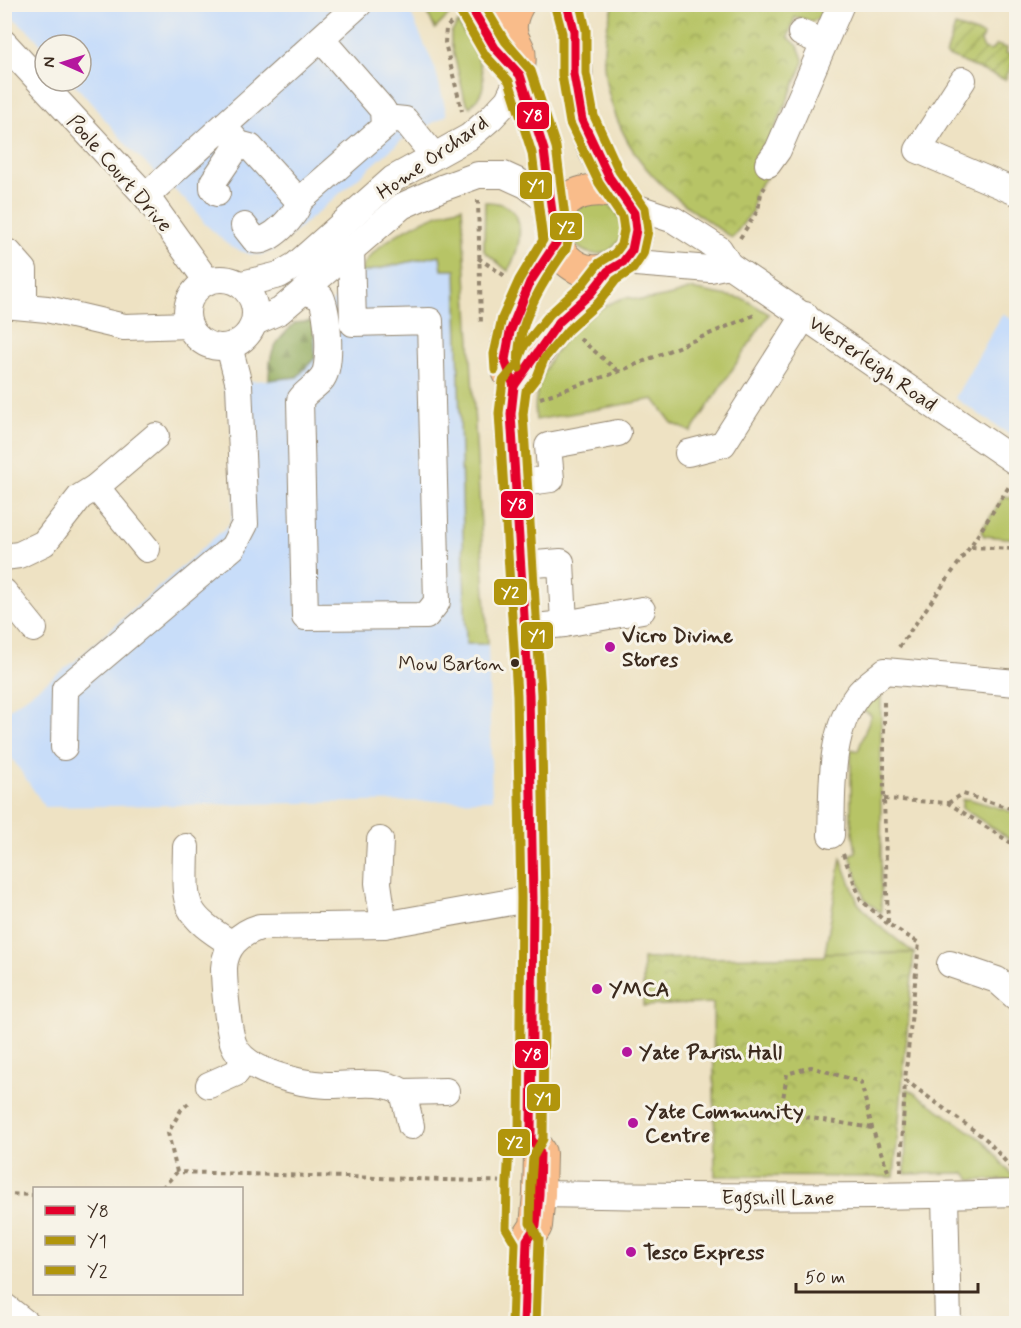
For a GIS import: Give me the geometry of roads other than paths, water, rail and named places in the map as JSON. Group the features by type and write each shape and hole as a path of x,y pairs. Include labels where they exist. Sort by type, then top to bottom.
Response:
{"main road":[{"path":"469,4 495,48 519,75"},
{"path":"518,4 511,17 510,33 519,53 519,75 544,150 553,224 563,257 575,267 591,272 615,267"},
{"path":"524,1323 527,1240 536,1226 529,1188 540,1153 531,1139 533,898 526,628 511,414 559,321 591,294 632,250 636,230 634,213 596,154 582,120 574,74 575,13"},
{"path":"523,393 504,361 511,329 529,284 543,258 560,208 570,198 585,191 610,190 626,200"}],"street":[{"path":"146,196 231,135 321,40 359,4"},
{"path":"768,164 778,150 812,38 841,4"},
{"path":"244,226 255,240 266,239 295,215 299,201 384,127 385,118 382,110 321,40"},
{"name":"Poole Court Drive","path":"4,42 146,196 207,281"},
{"name":"Home Orchard","path":"242,284 279,275 296,265 393,179 468,137 508,100 519,75"},
{"path":"963,80 918,150 1017,192"},
{"path":"385,118 405,120 434,156"},
{"path":"217,193 213,188 213,182 231,135"},
{"path":"231,135 250,147 299,201"},
{"name":"Home Orchard","path":"255,322 280,311 402,206 478,175 504,175 526,185 553,224"},
{"name":"Westerleigh Road","path":"626,200 674,220 731,256 1014,473"},
{"path":"304,291 321,297 326,309 328,364 322,380 308,389 300,399 305,617 426,616 437,602 430,321 353,323 351,249"},
{"path":"9,253 24,270 14,305 124,327 189,325"},
{"path":"615,267 710,269 731,256"},
{"path":"219,278 242,284 254,301 255,322 240,342 216,347 205,343 195,335 189,325 187,312 189,299 197,288 207,281 219,278"},
{"path":"688,453 723,444 805,315"},
{"path":"64,747 65,689 233,547 245,524 239,385 229,346"},
{"path":"515,484 551,479 548,446 618,433"},
{"path":"4,556 20,555 44,543 80,497 156,436"},
{"path":"102,481 147,549"},
{"path":"522,565 561,562 564,624"},
{"path":"4,592 34,629"},
{"path":"526,628 564,624 642,610"},
{"path":"831,835 833,773 840,729 857,696 885,671 1017,683"},
{"path":"380,840 378,883 384,925"},
{"path":"186,847 185,895 190,911 204,926 232,944"},
{"path":"446,1091 403,1092 388,1084 326,1085 299,1082 261,1070 245,1060 234,1046 224,978 224,959 232,944 247,931 260,927 384,925 533,898"},
{"path":"950,964 997,980 1017,997"},
{"path":"209,1085 236,1073 245,1060"},
{"path":"403,1092 411,1126"},
{"name":"Eggshill Lane","path":"529,1188 711,1198 896,1189 945,1196 1017,1193"},
{"path":"945,1196 948,1323"},
{"path":"4,1306 27,1323"}],"place":[{"name":"Vicro Divine Stores","path":"610,647"},
{"name":"Mow Barton","path":"515,663"},
{"name":"YMCA","path":"597,989"},
{"name":"Yate Parish Hall","path":"627,1052"},
{"name":"Yate Community Centre","path":"633,1123"},
{"name":"Tesco Express","path":"631,1252"}]}
